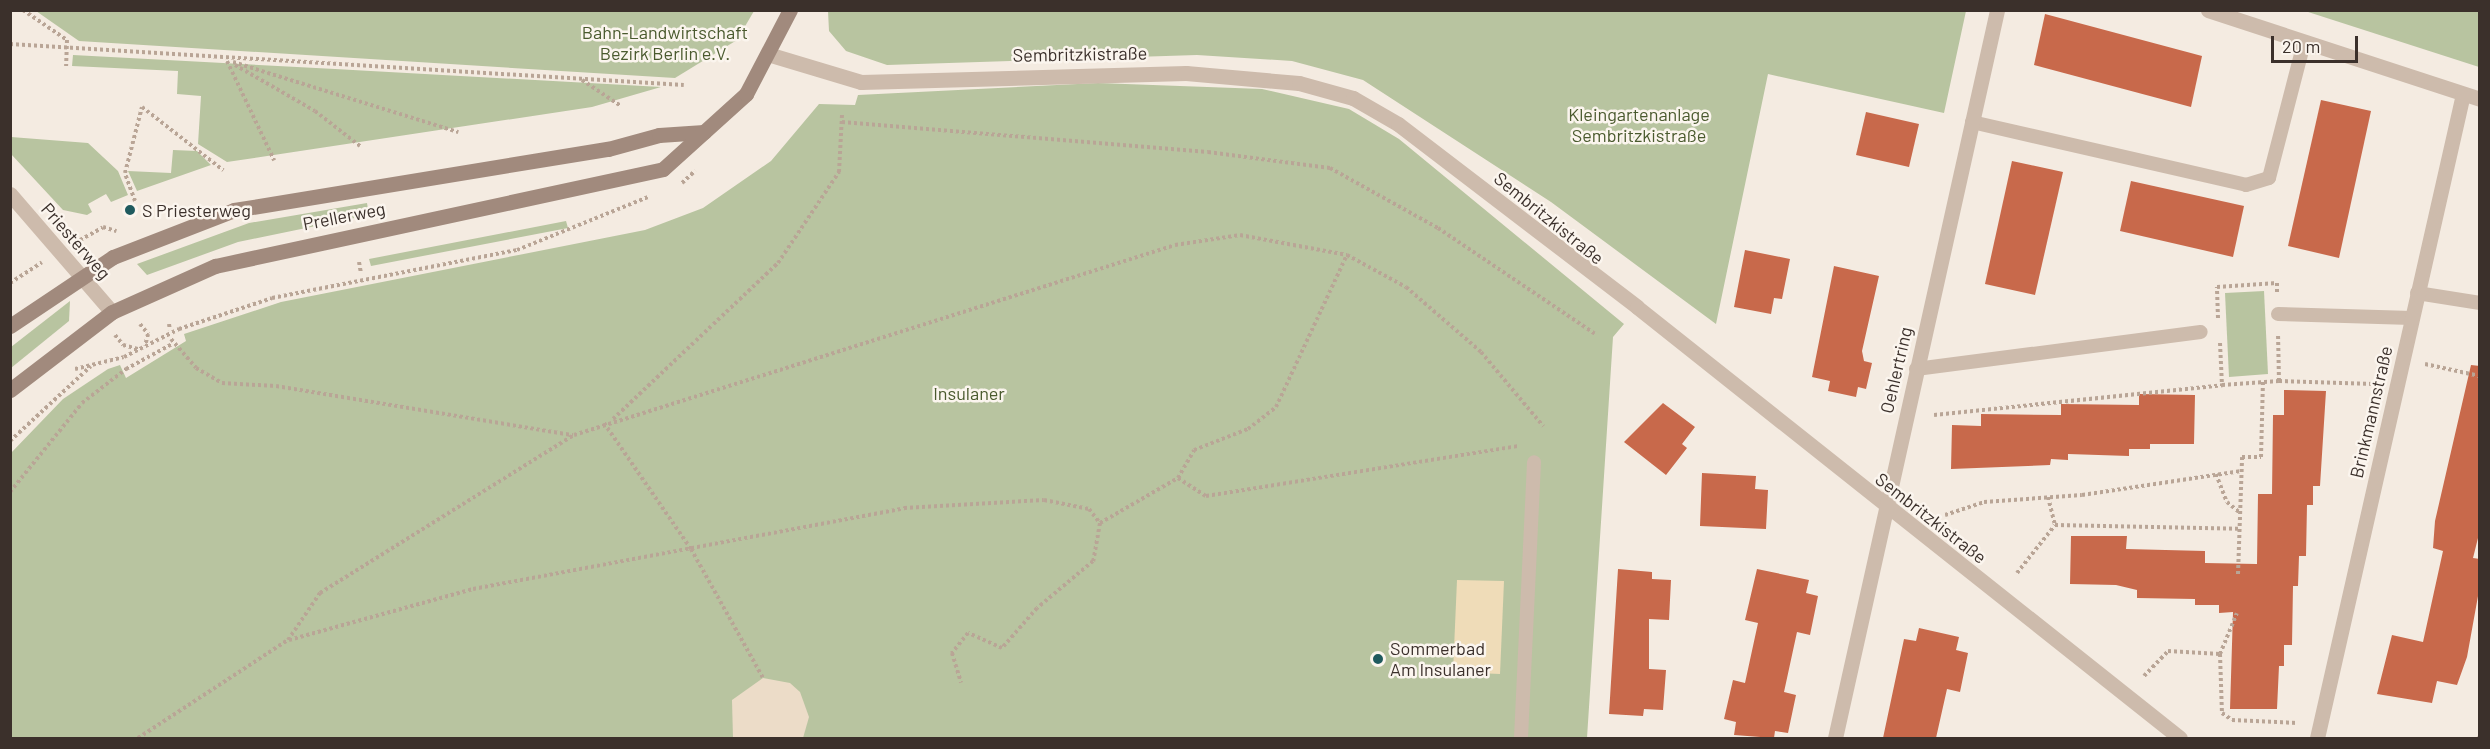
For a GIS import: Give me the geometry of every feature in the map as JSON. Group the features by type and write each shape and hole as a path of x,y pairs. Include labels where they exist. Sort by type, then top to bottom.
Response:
{"main road":[{"name":"Prellerweg","path":"10,390 112,312 176,281 239,259 639,177 663,169 746,94 771,55 790,10"},
{"name":"Prellerweg","path":"10,326 81,276 147,241 234,210 608,150 659,135 704,132"}],"street":[{"name":"Oehlertring","path":"1835,738 1997,10"},
{"path":"2208,10 2480,99"},
{"name":"Sembritzkistraße","path":"771,55 861,82 1186,73 1299,83 1353,98 1420,140 2180,738"},
{"name":"Brinkmannstraße","path":"2317,738 2463,94"},
{"name":"Priesterweg","path":"10,194 112,312"}],"lane":[{"path":"1972,122 2246,186 2269,178 2304,43"},
{"path":"2417,293 2480,303"},
{"path":"2278,314 2412,318"},
{"path":"1916,369 2201,332"},
{"path":"1521,738 1534,462"}],"path":[{"path":"24,10 67,40 66,66"},
{"path":"10,44 226,60 684,85"},
{"path":"226,60 458,132"},
{"path":"226,60 315,111 360,146"},
{"path":"226,60 274,160"},
{"path":"581,79 621,106"},
{"path":"135,201 125,173 142,106 223,170"},
{"path":"612,420 778,263 839,172 842,114"},
{"path":"842,122 1208,152 1330,168 1438,228 1595,334"},
{"path":"10,441 91,366 145,347 178,329 272,298 517,250 656,194"},
{"path":"288,640 320,593 574,435 612,420 1175,245 1240,235 1347,255 1406,287 1448,323 1481,352 1543,426"},
{"path":"1100,523 1178,478 1194,450 1248,429 1276,407 1347,255"},
{"path":"10,283 51,256"},
{"path":"359,262 361,273"},
{"path":"2222,385 2217,287 2277,283 2279,381"},
{"path":"169,324 170,330"},
{"path":"142,326 147,334 145,347"},
{"path":"119,339 139,349"},
{"path":"10,492 82,403 126,369 172,342 222,383 276,386 574,435"},
{"path":"2425,364 2480,376"},
{"path":"2238,574 2242,457 2261,457 2263,382"},
{"path":"1934,415 2263,382 2374,384"},
{"path":"604,423 691,549 763,678"},
{"path":"1178,478 1206,496 1527,445"},
{"path":"1945,515 1984,502 2241,471"},
{"path":"2216,474 2227,502 2240,513"},
{"path":"2048,496 2055,525"},
{"path":"138,738 288,640 473,589 904,508 1044,500 1089,509 1100,523 1093,561 1037,608 1002,648 968,633 951,653 961,683"},
{"path":"2055,525 2239,529"},
{"path":"2017,573 2055,525"},
{"path":"2237,613 2220,654 2222,713 2232,720 2298,723"},
{"path":"2144,676 2168,651 2220,654"}],"green space":[{"name":"Kleingartenanlage Sembritzkistraße","path":"1966,10 1944,113 1768,74 1716,324 1551,202 1363,80 1292,61 1197,55 887,65 846,51 829,31 828,11"},
{"name":"Bahn-Landwirtschaft Bezirk Berlin e.V.","path":"36,11 754,11 737,40 675,78 79,41"},
{"path":"2305,11 2479,11 2479,67"},
{"path":"73,55 661,87 592,107 227,162 198,144 201,96 177,94 178,71 72,66"},
{"name":"Insulaner","path":"1098,83 1262,89 1349,109 1399,139 1624,324 1613,337 1587,738 11,738 11,453 63,399 108,369 120,365 126,378 186,341 184,334 281,302 645,230 703,208 771,161 819,104 855,105 858,95"},
{"path":"11,137 88,143 118,171 128,195 111,202 106,194 88,204 92,212 87,215 63,210 11,154"},
{"path":"173,150 197,151 211,165 137,191 128,171 171,173"},
{"path":"367,203 369,215 238,242 147,275 137,264 249,223"},
{"path":"566,221 568,228 371,266 369,259"},
{"path":"2264,291 2268,374 2229,377 2225,293"},
{"path":"70,301 69,321 11,368 11,347"}],"sand":[{"path":"1457,580 1504,581 1500,674 1453,672"}],"shaded area":[{"path":"763,678 790,683 800,692 809,717 803,738 733,738 732,700"}],"building":[{"path":"2045,14 2202,56 2191,107 2034,65"},
{"path":"2321,100 2371,111 2339,258 2288,246"},
{"path":"1866,112 1919,124 1909,167 1856,155"},
{"path":"2012,161 2063,172 2035,295 1985,284"},
{"path":"2131,181 2244,206 2233,257 2120,231"},
{"path":"1745,250 1790,259 1782,299 1774,298 1771,314 1734,307"},
{"path":"1834,266 1879,276 1862,351 1864,361 1872,363 1866,389 1858,387 1856,397 1828,391 1830,381 1812,377"},
{"path":"2471,365 2480,366 2480,530 2473,558 2480,559 2480,585 2467,657 2457,685 2437,681 2432,703 2377,694 2392,635 2423,642 2443,551 2433,548 2435,521"},
{"path":"2284,390 2326,391 2320,486 2313,486 2313,505 2307,505 2306,556 2299,556 2298,586 2293,586 2292,645 2284,645 2284,666 2279,666 2277,709 2230,709 2233,612 2219,613 2219,605 2195,605 2195,599 2137,598 2137,590 2116,585 2070,584 2071,536 2127,536 2126,549 2205,551 2205,563 2257,564 2258,494 2272,494 2273,415 2284,415"},
{"path":"2139,394 2195,395 2194,444 2150,444 2150,449 2129,449 2129,456 2068,454 2068,460 2051,459 2050,465 1951,469 1952,425 1981,426 1981,414 2061,415 2061,404 2139,405"},
{"path":"1663,403 1695,427 1682,444 1687,448 1666,475 1624,442"},
{"path":"1702,473 1756,476 1755,489 1768,490 1766,529 1700,526"},
{"path":"1618,569 1652,572 1652,579 1671,580 1669,620 1649,619 1649,669 1666,670 1663,710 1644,709 1643,716 1609,714"},
{"path":"1757,569 1809,580 1806,593 1818,596 1810,635 1797,632 1784,692 1796,695 1788,733 1775,731 1774,738 1734,735 1736,722 1724,719 1733,680 1745,683 1758,623 1745,620"},
{"path":"1919,628 1959,637 1956,650 1968,653 1960,692 1947,689 1936,738 1883,738 1904,639 1916,641"}],"place":[{"name":"S Priesterweg","path":"130,210"},
{"name":"Sommerbad Am Insulaner","path":"1378,659"}]}
